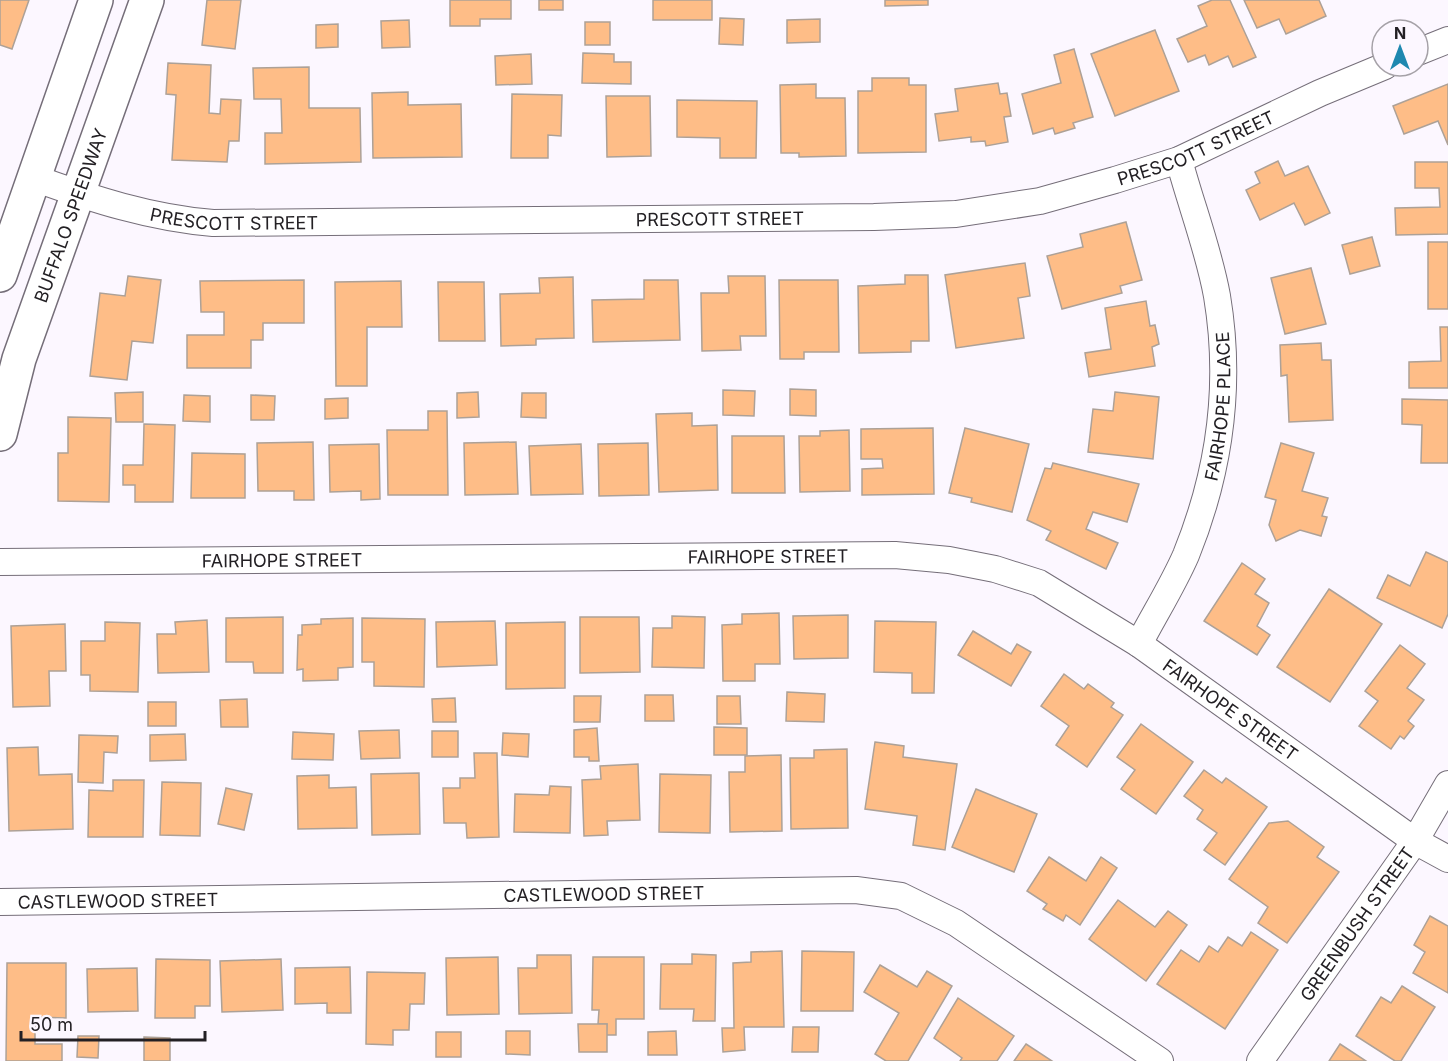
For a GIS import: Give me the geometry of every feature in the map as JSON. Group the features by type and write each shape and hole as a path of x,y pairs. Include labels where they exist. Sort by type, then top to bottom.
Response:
{"main road":[{"path":"0,275 96,0"},
{"name":"BUFFALO SPEEDWAY","path":"0,434 19,359 76,193 147,0"}],"street":[{"path":"1430,47 1448,40"},
{"name":"PRESCOTT STREET","path":"34,178 76,193 173,220 213,224 874,217 956,214 1040,201 1179,160 1320,93 1370,72"},
{"name":"FAIRHOPE PLACE","path":"1139,644 1185,556 1210,487 1224,414 1223,348 1217,295 1179,160"},
{"name":"FAIRHOPE STREET","path":"0,562 895,555 950,560 994,569 1039,584 1139,644 1415,841 1448,859"},
{"name":"GREENBUSH STREET","path":"1260,1061 1415,841 1448,784"},
{"name":"CASTLEWOOD STREET","path":"0,902 856,890 900,896 956,923 1160,1061"}],"building":[{"path":"0,0 29,0 12,49 0,45"},
{"path":"207,0 241,0 235,49 202,45"},
{"path":"450,0 511,0 511,19 480,19 480,26 450,26"},
{"path":"539,0 563,0 563,10 539,10"},
{"path":"653,0 712,0 712,20 653,20"},
{"path":"885,0 928,0 928,5 885,6"},
{"path":"1212,0 1230,0 1256,57 1233,67 1228,56 1209,65 1205,55 1188,62 1177,39 1207,26 1198,6"},
{"path":"1244,0 1319,0 1326,16 1286,34 1279,19 1257,28"},
{"path":"720,18 744,19 743,45 719,44"},
{"path":"820,19 820,42 787,43 787,20"},
{"path":"409,20 410,47 382,48 381,21"},
{"path":"585,22 610,22 610,45 585,45"},
{"path":"338,24 338,47 316,48 316,25"},
{"path":"1155,30 1179,91 1115,116 1091,54"},
{"path":"1074,49 1093,117 1073,123 1075,128 1055,134 1053,128 1033,134 1022,94 1061,83 1054,55"},
{"path":"583,53 614,54 614,62 631,62 631,84 582,83"},
{"path":"531,54 532,84 496,85 495,56"},
{"path":"168,63 211,65 209,113 220,114 221,99 241,100 239,141 229,141 227,162 172,160 176,95 166,94"},
{"path":"309,67 309,108 360,108 361,162 265,164 265,133 282,133 281,99 254,99 253,68"},
{"path":"872,78 909,78 909,85 926,85 926,152 858,153 858,91 872,91"},
{"path":"998,83 1000,94 1007,93 1011,116 1004,117 1008,142 986,146 985,141 971,142 971,137 939,141 935,114 958,111 955,89"},
{"path":"816,84 816,98 845,98 846,156 799,157 799,153 781,153 780,85"},
{"path":"1448,84 1448,145 1438,121 1404,134 1393,106"},
{"path":"408,92 408,105 461,104 462,157 373,158 372,93"},
{"path":"512,94 562,95 561,136 548,135 548,158 511,158"},
{"path":"606,96 650,96 651,156 607,157"},
{"path":"677,100 757,101 756,158 720,158 720,138 677,137"},
{"path":"1278,161 1285,176 1308,166 1330,213 1305,225 1294,203 1260,220 1246,190 1260,183 1255,172"},
{"path":"1415,162 1448,162 1448,234 1396,235 1395,208 1440,207 1439,188 1415,188"},
{"path":"1126,222 1142,280 1120,286 1122,293 1062,309 1047,256 1083,247 1080,234"},
{"path":"1372,237 1380,266 1350,274 1342,245"},
{"path":"1428,242 1448,242 1448,309 1428,309"},
{"path":"1025,263 1030,296 1018,298 1024,338 956,348 945,275"},
{"path":"1311,268 1326,324 1285,334 1271,278"},
{"path":"905,275 928,275 929,341 911,341 911,352 859,353 858,286 905,284"},
{"path":"128,276 161,280 153,343 132,341 127,380 90,376 100,293 125,296"},
{"path":"728,276 765,276 766,336 740,336 741,350 702,351 701,293 729,293"},
{"path":"573,277 574,338 536,339 536,345 501,346 500,294 540,293 539,278"},
{"path":"304,280 304,323 263,323 263,340 251,340 251,368 187,368 187,335 224,335 224,312 201,312 200,281"},
{"path":"644,280 678,280 680,340 593,342 592,300 644,299"},
{"path":"779,280 838,280 839,352 804,352 804,359 780,359"},
{"path":"401,281 402,327 367,327 367,386 336,386 335,282"},
{"path":"438,282 484,282 485,341 439,341"},
{"path":"1146,301 1150,326 1155,325 1159,344 1152,347 1155,366 1089,377 1085,353 1111,349 1105,308"},
{"path":"1440,327 1448,327 1448,388 1409,388 1409,362 1441,361"},
{"path":"1321,343 1322,360 1331,360 1333,420 1289,422 1287,375 1281,376 1280,345"},
{"path":"790,389 816,390 816,416 790,415"},
{"path":"723,390 755,391 754,416 723,415"},
{"path":"143,392 143,422 116,422 115,393"},
{"path":"478,392 479,417 457,418 457,393"},
{"path":"1115,392 1159,397 1153,459 1088,452 1093,409 1113,411"},
{"path":"522,393 546,393 546,418 521,417"},
{"path":"184,395 210,396 210,422 183,421"},
{"path":"251,395 275,396 274,420 251,420"},
{"path":"348,398 348,418 325,419 325,399"},
{"path":"1402,399 1448,400 1448,463 1421,463 1422,425 1402,424"},
{"path":"428,411 447,411 448,495 388,495 387,430 428,430"},
{"path":"692,413 692,426 717,425 718,490 659,492 656,414"},
{"path":"68,417 111,418 109,502 58,501 58,453 68,453"},
{"path":"144,424 175,425 173,502 135,502 135,485 123,485 123,465 143,465"},
{"path":"933,428 934,494 862,495 862,469 883,468 882,459 861,459 861,429"},
{"path":"965,428 1029,444 1012,512 971,502 972,498 949,493"},
{"path":"849,430 850,491 800,492 799,436 820,436 820,431"},
{"path":"732,436 784,436 785,493 732,493"},
{"path":"313,442 314,500 294,500 294,491 258,491 257,443"},
{"path":"516,442 518,494 465,495 464,443"},
{"path":"648,443 649,495 599,496 598,444"},
{"path":"1281,443 1314,453 1302,491 1328,498 1322,516 1327,517 1321,536 1300,530 1276,541 1269,525 1276,500 1265,497"},
{"path":"379,444 380,499 361,500 361,491 330,492 329,445"},
{"path":"581,444 583,494 531,495 529,446"},
{"path":"192,453 245,454 245,498 191,498"},
{"path":"1053,463 1139,484 1127,522 1093,512 1086,529 1118,543 1106,569 1046,540 1051,531 1027,520 1045,468 1051,469"},
{"path":"1426,552 1448,562 1448,614 1442,628 1377,598 1388,575 1410,586"},
{"path":"1242,563 1265,579 1255,594 1269,603 1257,626 1270,635 1257,655 1204,621"},
{"path":"1329,589 1382,624 1330,702 1277,667"},
{"path":"779,613 780,664 755,664 755,681 723,681 722,625 742,624 742,614"},
{"path":"848,615 848,658 794,659 793,616"},
{"path":"672,616 705,617 704,668 652,667 653,628 672,628"},
{"path":"283,617 283,673 254,673 253,662 226,662 226,618"},
{"path":"580,617 639,617 640,672 580,673"},
{"path":"353,618 353,667 338,668 338,680 303,681 303,669 297,670 298,635 302,635 302,625 321,624 321,619"},
{"path":"362,618 425,619 424,687 374,686 374,662 362,662"},
{"path":"207,620 209,672 158,673 157,634 176,634 175,622"},
{"path":"495,621 497,665 437,667 436,622"},
{"path":"875,621 936,622 934,693 912,693 912,673 874,672"},
{"path":"105,622 140,623 138,692 90,691 90,675 81,675 81,641 105,641"},
{"path":"565,622 565,688 506,689 506,623"},
{"path":"65,624 66,671 49,671 50,706 13,707 11,626"},
{"path":"973,631 1011,654 1017,644 1031,652 1011,686 958,655"},
{"path":"1400,645 1425,664 1407,688 1424,700 1408,721 1414,726 1404,739 1400,736 1391,749 1359,726 1378,701 1365,691"},
{"path":"1064,674 1084,689 1088,684 1114,703 1111,707 1123,715 1087,767 1056,745 1069,726 1041,706"},
{"path":"787,692 825,694 824,722 786,721"},
{"path":"645,695 673,695 674,721 645,721"},
{"path":"574,696 601,696 600,722 574,722"},
{"path":"717,696 740,696 741,724 717,724"},
{"path":"455,698 456,722 433,722 432,699"},
{"path":"247,699 248,727 221,727 220,700"},
{"path":"148,702 176,702 176,726 148,726"},
{"path":"1141,724 1193,762 1156,814 1121,789 1135,770 1117,757"},
{"path":"714,727 747,728 747,755 714,755"},
{"path":"597,728 599,761 589,761 589,757 574,757 574,730"},
{"path":"399,730 400,758 361,759 359,731"},
{"path":"432,731 458,731 458,757 432,757"},
{"path":"293,732 334,734 333,760 292,759"},
{"path":"503,733 529,734 528,757 502,755"},
{"path":"185,734 186,760 150,761 150,735"},
{"path":"79,735 118,736 117,753 104,752 103,783 78,782"},
{"path":"875,742 904,746 903,757 957,764 945,850 913,845 917,816 865,809"},
{"path":"38,747 39,775 72,774 73,829 9,831 7,748"},
{"path":"847,749 848,828 791,829 790,758 814,758 814,750"},
{"path":"474,753 497,753 499,837 467,838 466,823 444,823 443,788 460,788 460,778 475,778"},
{"path":"781,755 782,831 730,832 729,772 745,772 745,756"},
{"path":"638,764 640,820 607,821 608,835 584,836 582,780 601,779 600,766"},
{"path":"1204,770 1222,783 1226,778 1267,807 1225,865 1204,850 1217,833 1197,819 1203,810 1184,796"},
{"path":"419,773 420,834 372,835 371,774"},
{"path":"660,774 711,775 710,833 659,832"},
{"path":"329,775 329,788 356,787 357,828 298,829 297,776"},
{"path":"113,780 144,780 143,837 88,837 89,790 113,791"},
{"path":"162,782 201,783 200,836 160,835"},
{"path":"550,786 571,787 570,833 514,832 515,794 549,795"},
{"path":"226,788 252,794 244,830 218,824"},
{"path":"976,789 1037,814 1014,872 952,847"},
{"path":"1288,821 1324,847 1317,857 1339,872 1287,943 1258,923 1268,907 1229,879 1269,823"},
{"path":"1049,857 1086,881 1101,857 1117,868 1080,925 1066,915 1063,921 1043,909 1047,904 1027,891"},
{"path":"1118,900 1155,927 1168,911 1187,925 1146,981 1089,939"},
{"path":"1430,916 1448,926 1448,993 1413,973 1425,952 1414,945"},
{"path":"1251,932 1278,950 1225,1029 1157,984 1181,950 1199,962 1209,946 1218,952 1228,937 1242,946"},
{"path":"782,951 784,1027 744,1027 745,1050 723,1052 722,1028 734,1028 733,963 751,962 751,952"},
{"path":"802,951 854,952 853,1011 801,1011"},
{"path":"692,954 716,955 715,1021 693,1021 694,1009 660,1009 661,964 692,964"},
{"path":"537,955 571,955 572,1013 519,1014 518,968 537,968"},
{"path":"498,957 499,1014 447,1015 446,958"},
{"path":"593,957 644,957 644,1019 616,1019 616,1035 606,1035 607,1024 598,1024 599,1010 592,1010"},
{"path":"156,959 210,960 210,1006 195,1006 195,1018 155,1018"},
{"path":"281,959 283,1010 222,1012 220,961"},
{"path":"7,963 66,963 66,1018 35,1017 35,1044 62,1044 62,1061 6,1061"},
{"path":"880,965 917,987 927,971 952,986 908,1061 886,1061 875,1054 899,1013 864,992"},
{"path":"350,967 351,1013 327,1013 327,1003 295,1004 295,968"},
{"path":"137,968 138,1011 88,1012 87,969"},
{"path":"367,972 425,973 424,1004 410,1004 409,1030 393,1030 393,1045 366,1044"},
{"path":"1402,986 1435,1007 1401,1061 1395,1061 1356,1036 1381,997 1391,1003"},
{"path":"958,998 1014,1036 997,1061 960,1061 962,1058 934,1038"},
{"path":"578,1024 607,1024 607,1052 579,1052"},
{"path":"793,1027 819,1027 818,1052 792,1052"},
{"path":"506,1031 530,1031 530,1055 506,1054"},
{"path":"676,1031 677,1055 648,1055 648,1032"},
{"path":"436,1032 461,1032 461,1057 436,1057"},
{"path":"78,1036 99,1036 98,1058 77,1057"},
{"path":"144,1037 170,1038 170,1061 144,1061"},
{"path":"1026,1044 1052,1061 1014,1061"},
{"path":"1340,1044 1366,1061 1329,1061"}]}
